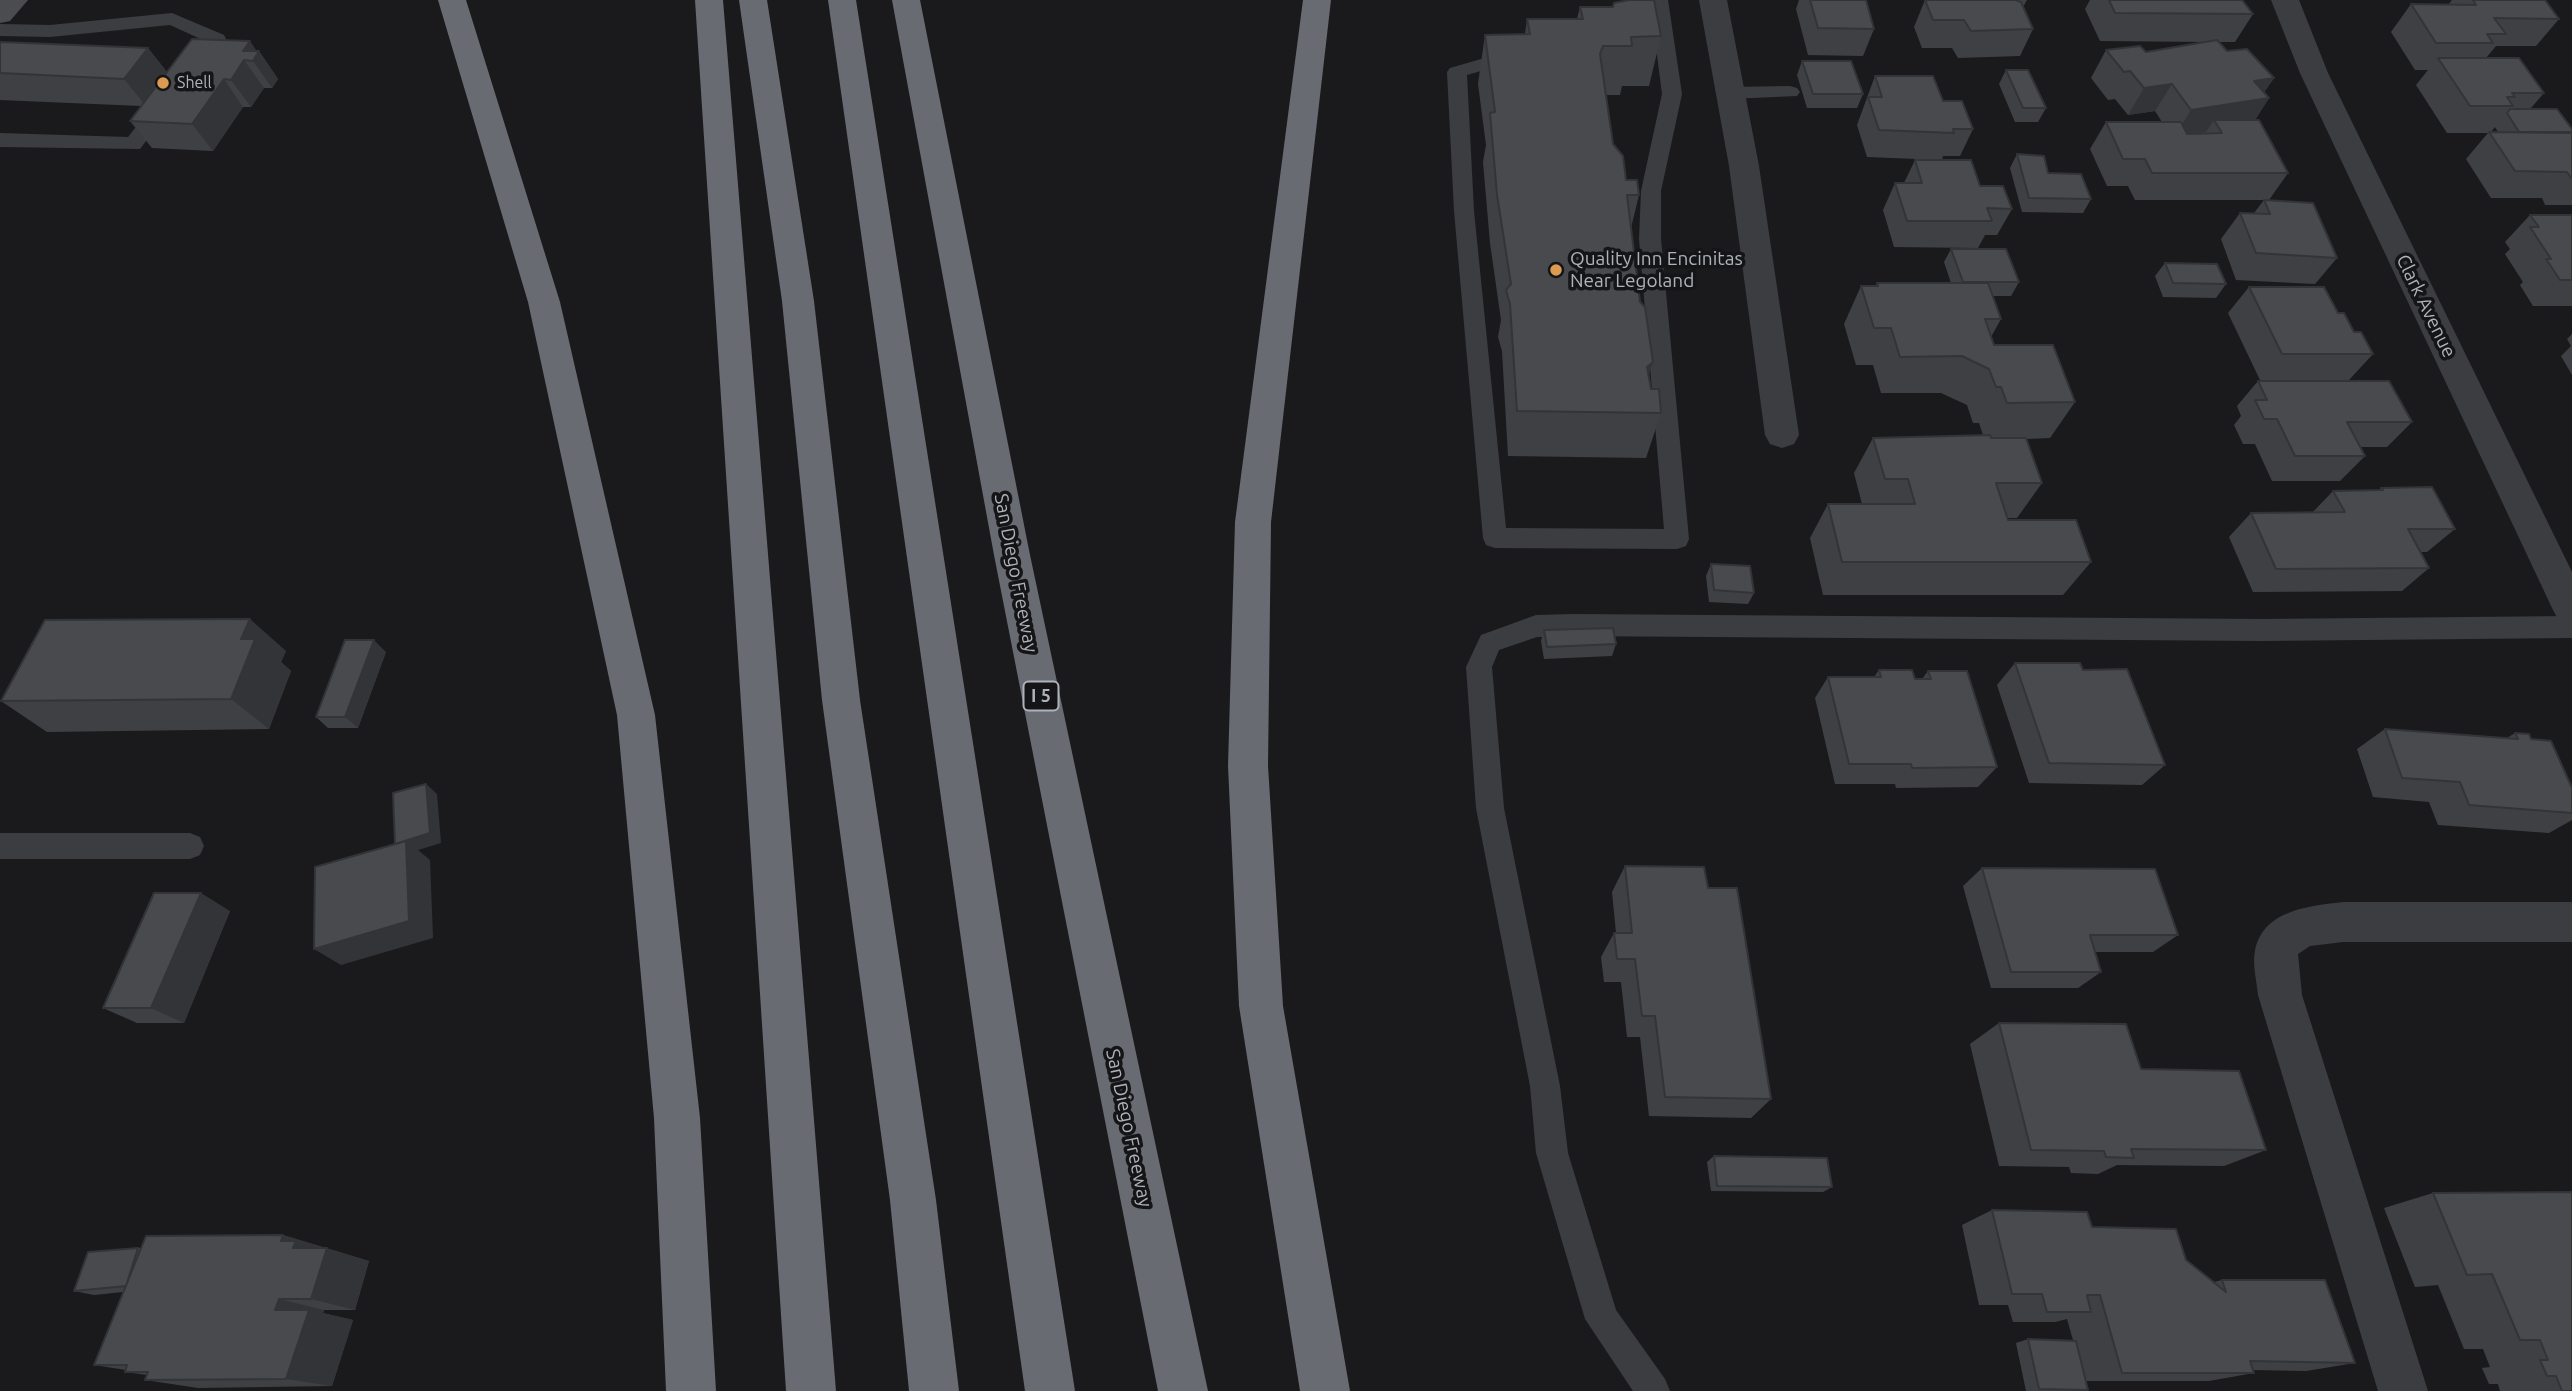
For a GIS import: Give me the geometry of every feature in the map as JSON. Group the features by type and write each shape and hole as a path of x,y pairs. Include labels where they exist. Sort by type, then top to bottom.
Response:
{"highway":[{"path":"452,0 544,302 636,715 677,1118 691,1391"},
{"path":"709,0 811,1391"},
{"path":"753,0 797,300 841,700 913,1200 934,1391"},
{"path":"842,0 1050,1391"},
{"name":"San Diego Freeway","path":"906,0 1012,555 1183,1391"},
{"path":"1317,0 1253,522 1248,766 1261,1006 1325,1391"}],"street":[{"path":"0,15 14,0"},
{"path":"1713,0 1744,166 1782,435"},
{"name":"Clark Avenue","path":"2285,0 2314,73 2572,610"},
{"path":"2403,1391 2280,995 2276,952 2282,940 2303,927 2343,922 2572,922"}],"lane":[{"path":"1536,49 1457,72 1464,211 1495,538 1678,539 1650,239 1651,191 1672,94 1658,0"},
{"path":"0,30 50,31 172,19 217,39 133,144 0,140"},
{"path":"1730,93 1790,92"},
{"path":"1653,1391 1602,1319 1552,1153 1545,1086 1490,808 1479,667 1490,643 1536,626 1561,625 1804,624 2262,630 2572,627"},
{"path":"0,846 190,846"}],"building":[{"name":"Quality Inn Encinitas Near Legoland","path":"1654,0 1661,36 1631,37 1632,46 1603,46 1600,54 1613,144 1623,156 1626,180 1637,180 1639,195 1627,195 1640,302 1645,307 1653,362 1647,367 1651,389 1659,389 1661,413 1517,411 1510,304 1506,290 1511,284 1497,195 1490,113 1495,112 1485,35 1530,34 1527,19 1583,19 1580,7 1613,7 1614,3"},
{"path":"1810,0 1866,0 1874,29 1818,28"},
{"path":"1925,0 2016,0 2021,2 2033,29 1971,31 1964,20 1933,20"},
{"path":"2109,0 2242,0 2253,14 2115,13"},
{"path":"2473,0 2545,0 2559,19 2494,18 2506,34 2487,34 2493,43 2436,43 2411,4 2476,5"},
{"path":"192,39 250,41 243,51 259,51 253,61 244,60 231,80 224,79 192,124 130,121"},
{"path":"2217,40 2227,51 2247,49 2274,78 2254,81 2269,98 2191,110 2172,84 2144,88 2130,71 2124,72 2106,50 2140,46 2146,52"},
{"path":"1,42 148,48 124,79 0,73"},
{"path":"2438,58 2519,58 2544,93 2512,93 2515,97 2507,97 2513,106 2470,106"},
{"path":"1802,61 1851,61 1863,94 1813,94"},
{"path":"2006,70 2028,70 2046,108 2023,108"},
{"path":"1875,76 1933,76 1943,101 1962,101 1973,129 1953,129 1954,133 1879,130 1868,97 1882,97"},
{"path":"2510,109 2557,109 2572,132 2519,132 2507,113"},
{"path":"2214,120 2259,120 2288,173 2152,173 2145,159 2123,159 2106,122 2181,122 2187,134 2222,133"},
{"path":"2489,132 2572,133 2572,178 2567,172 2515,171"},
{"path":"2017,154 2044,156 2048,173 2081,174 2091,199 2029,198"},
{"path":"1915,160 1971,160 1980,186 2003,186 2012,209 1987,208 1992,221 1907,221 1895,183 1922,183"},
{"path":"2264,200 2313,203 2337,258 2256,253 2240,213 2270,214"},
{"path":"2530,215 2572,215 2572,280 2560,280 2546,259 2551,259 2530,227 2539,227"},
{"path":"1951,249 2006,249 2019,282 1963,282"},
{"path":"2165,263 2217,264 2226,284 2173,283"},
{"path":"1877,283 1988,283 2001,319 1985,319 1994,345 2053,345 2075,402 2007,403 2001,387 1996,387 1989,369 1962,356 1900,357 1891,328 1874,328 1861,286 1878,286"},
{"path":"2249,287 2324,287 2338,313 2344,313 2354,332 2361,332 2373,354 2282,354"},
{"path":"2258,381 2389,381 2412,422 2347,422 2365,456 2295,456 2277,419 2264,419 2255,400 2267,400"},
{"path":"1990,435 1991,438 2026,438 2042,483 1996,483 2008,520 2076,520 2091,562 1842,562 1828,504 1915,504 1908,479 1885,479 1873,438"},
{"path":"2432,487 2455,529 2408,529 2429,568 2276,569 2251,513 2345,512 2333,491"},
{"path":"1711,564 1750,566 1754,593 1714,590"},
{"path":"250,619 241,639 255,639 231,699 1,701 45,620"},
{"path":"1613,628 1616,644 1547,647 1544,630"},
{"path":"345,640 374,640 345,717 316,717"},
{"path":"2015,663 2080,663 2083,670 2127,669 2165,765 2049,763"},
{"path":"1879,670 1912,670 1915,679 1931,679 1928,671 1967,671 1997,767 1912,768 1911,764 1849,764 1828,677 1881,677"},
{"path":"2385,729 2518,739 2515,733 2529,734 2531,739 2551,741 2572,788 2572,813 2469,805 2460,782 2402,778"},
{"path":"426,784 430,833 395,844 393,793"},
{"path":"406,841 409,921 314,949 315,867"},
{"path":"1625,866 1704,867 1708,888 1737,888 1771,1099 1665,1097 1655,1016 1642,1016 1635,959 1617,959 1614,933 1632,933"},
{"path":"1982,868 2155,869 2178,935 2090,935 2101,972 2011,972"},
{"path":"154,893 201,893 151,1008 103,1008"},
{"path":"1999,1023 2126,1024 2141,1069 2239,1071 2266,1150 2131,1149 2134,1158 2106,1157 2104,1151 2031,1150"},
{"path":"1714,1156 1827,1158 1832,1187 1717,1186"},
{"path":"2572,1192 2572,1391 2562,1391 2556,1376 2547,1376 2540,1360 2548,1360 2540,1340 2520,1340 2492,1274 2467,1275 2433,1193"},
{"path":"1992,1210 2087,1212 2092,1227 2176,1229 2186,1260 2226,1292 2222,1280 2325,1280 2355,1363 2250,1361 2254,1373 2122,1373 2100,1295 2087,1295 2091,1312 2047,1312 2042,1294 2012,1294"},
{"path":"283,1235 281,1241 296,1241 293,1248 327,1248 311,1299 279,1299 275,1310 309,1310 286,1379 145,1380 148,1372 125,1372 127,1365 94,1365 146,1236"},
{"path":"138,1248 126,1286 74,1291 88,1252"},
{"path":"2028,1339 2076,1341 2088,1390 2039,1389"}],"place":[{"name":"Shell","path":"163,83"},
{"name":"Quality Inn Encinitas Near Legoland","path":"1556,270"}]}
